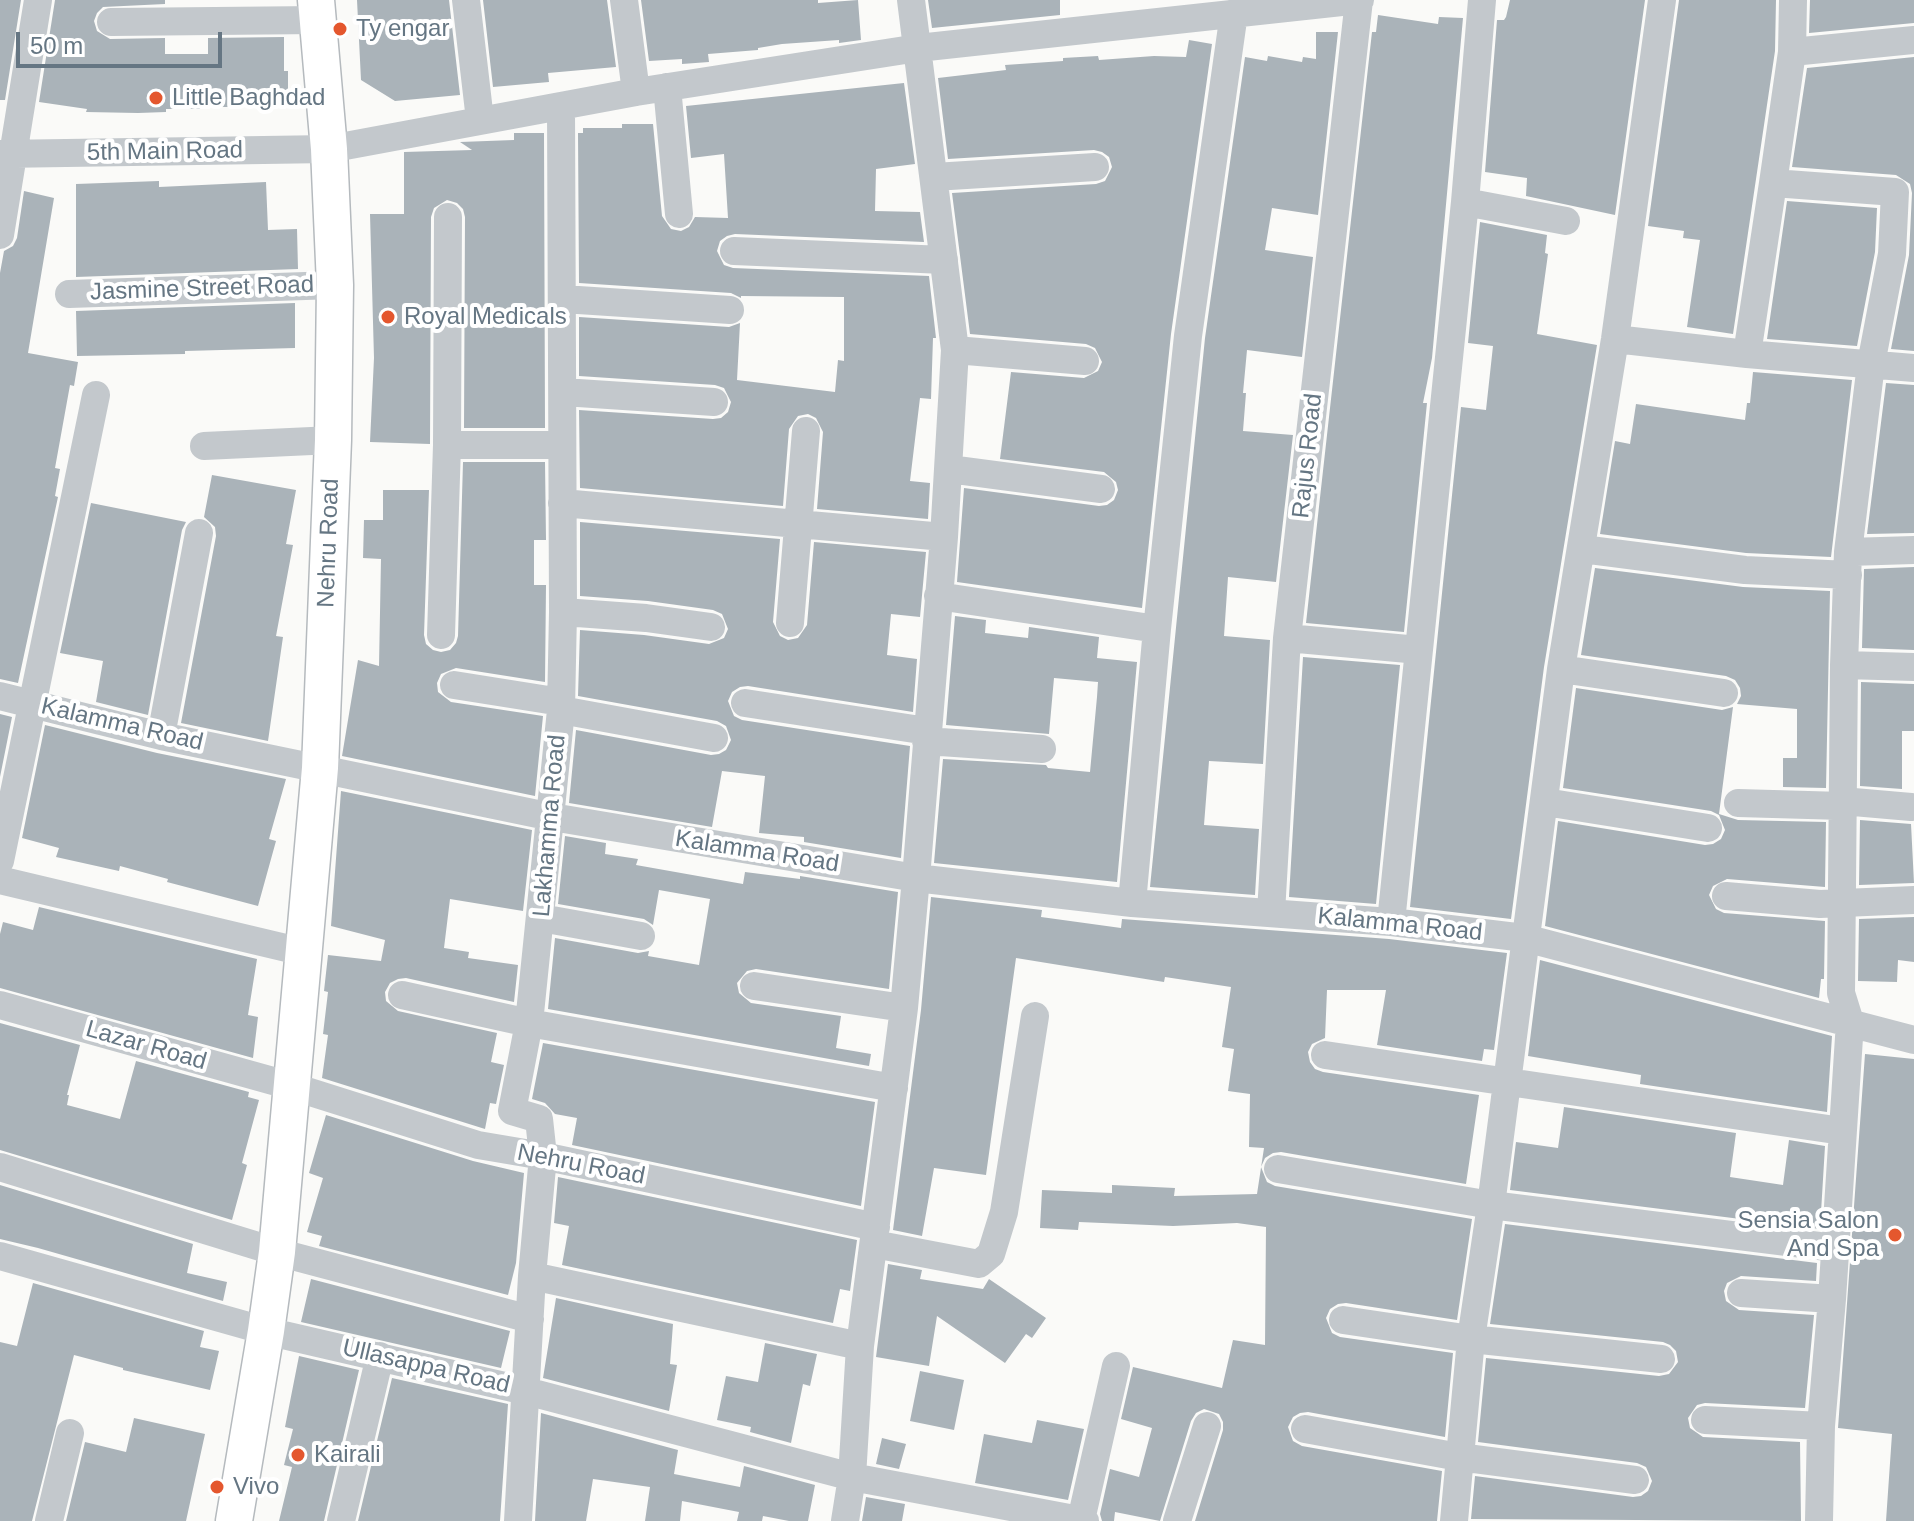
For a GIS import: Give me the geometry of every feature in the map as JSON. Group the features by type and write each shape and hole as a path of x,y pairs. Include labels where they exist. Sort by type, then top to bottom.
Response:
{"main road":[{"name":"Nehru Road","path":"234,1521 277,1252 320,768 333,440 335,285 329,149 317,10"}],"street":[{"path":"0,235 8,154 38,0"},
{"path":"466,0 480,120"},
{"path":"624,0 636,92"},
{"path":"845,1521 852,1477 860,1346 904,1008 944,537 955,350 911,0"},
{"name":"5th Main Road","path":"8,154 329,149 636,92 918,48 1360,0"},
{"name":"Rajus Road","path":"1271,913 1287,638 1360,0"},
{"path":"1391,922 1465,202 1482,0"},
{"path":"1454,1521 1471,1339 1561,669 1615,339 1662,0"},
{"path":"1747,354 1792,52 1793,0"},
{"path":"111,22 317,10"},
{"path":"1132,903 1188,336 1234,13"},
{"path":"1792,52 1914,40"},
{"path":"667,87 679,214"},
{"name":"Lakhamma Road","path":"518,1521 532,1276 543,1156 539,1119 512,1111 529,1023 561,706 561,108"},
{"path":"934,177 1095,167"},
{"path":"1773,183 1904,193 1871,364 1848,563 1841,993 1850,1022 1821,1426 1819,1521"},
{"path":"1465,202 1566,221"},
{"path":"441,635 447,445 448,217"},
{"path":"734,251 944,260"},
{"name":"Jasmine Street Road","path":"69,294 335,285"},
{"path":"563,299 730,310"},
{"path":"1615,339 1914,368"},
{"path":"955,350 1085,361"},
{"path":"563,392 714,402"},
{"path":"0,861 96,395"},
{"path":"790,623 806,431"},
{"path":"204,446 333,440"},
{"path":"447,445 562,445"},
{"path":"949,469 1101,489"},
{"path":"562,503 944,537"},
{"path":"161,736 199,533"},
{"path":"1582,549 1745,570 1848,563 1914,550"},
{"path":"938,596 1157,629"},
{"path":"563,612 711,627"},
{"path":"1287,638 1419,650"},
{"path":"1844,665 1914,667"},
{"path":"1561,669 1724,693"},
{"path":"454,685 714,738"},
{"name":"Kalamma Road","path":"0,696 161,736 552,817 916,878 1132,903 1391,922 1525,938 1914,1040"},
{"path":"745,703 927,736 1042,749"},
{"path":"1545,802 1708,828"},
{"path":"1738,803 1911,807"},
{"path":"0,880 303,952"},
{"path":"1726,896 1820,904 1914,900"},
{"path":"541,918 641,936"},
{"path":"754,986 904,1008"},
{"path":"402,995 529,1023 894,1088"},
{"name":"Lazar Road","path":"0,1005 291,1086"},
{"name":"Nehru Road","path":"291,1086 478,1145 543,1156 875,1235 979,1264 991,1254 1004,1212 1035,1016"},
{"path":"1325,1055 1842,1131"},
{"path":"0,1167 277,1252 530,1319"},
{"path":"1278,1169 1491,1205 1835,1248"},
{"name":"Ullasappa Road","path":"0,1256 266,1331 526,1391 852,1477 1083,1521"},
{"path":"532,1276 860,1346"},
{"path":"1741,1293 1832,1299"},
{"path":"1343,1320 1471,1339 1661,1359"},
{"path":"341,1521 380,1356"},
{"path":"1083,1521 1116,1366"},
{"path":"1705,1420 1821,1426"},
{"path":"1177,1521 1207,1426"},
{"path":"1305,1429 1459,1457 1635,1480"},
{"path":"49,1521 70,1433"}],"building":[{"path":"0,0 21,0 5,100 0,100"},
{"path":"55,0 165,0 165,4 103,7 94,21 97,31 110,39 165,38 165,54 208,54 208,38 284,37 288,107 86,112 87,109 39,102"},
{"path":"357,0 449,0 460,95 395,101 361,80"},
{"path":"483,0 607,0 616,67 548,73 549,82 493,87"},
{"path":"641,0 818,0 818,3 858,0 861,40 782,44 758,50 708,54 709,62 682,64 682,59 649,61"},
{"path":"928,0 1060,0 1060,15 932,28"},
{"path":"1510,0 1645,0 1615,215 1526,196 1527,178 1485,172 1497,20 1506,17"},
{"path":"1679,0 1776,0 1775,51 1733,334 1687,327 1700,240 1683,238 1684,231 1648,226"},
{"path":"1810,0 1914,0 1914,23 1809,33"},
{"path":"1378,15 1438,24 1439,17 1463,18 1432,358 1423,403 1427,403 1404,632 1306,623 1372,32 1376,32"},
{"path":"1316,32 1338,32 1318,215 1272,208 1265,250 1313,257 1302,357 1247,350 1243,393 1246,393 1243,431 1293,435 1276,582 1228,577 1224,636 1270,640 1263,764 1209,761 1204,825 1259,829 1255,895 1150,887 1205,338 1245,57 1267,61 1268,56 1302,62 1303,57 1316,59"},
{"path":"1189,40 1212,44 1171,334 1142,608 957,582 964,488 1099,506 1114,500 1118,490 1116,482 1104,472 1000,459 1011,372 1084,378 1098,371 1102,362 1095,348 1086,344 970,334 952,193 1096,184 1105,181 1112,167 1109,157 1094,150 948,159 938,78 1006,70 1005,65 1063,61 1063,58 1186,57"},
{"path":"1914,57 1914,351 1891,349 1909,255 1910,184 1896,175 1792,167 1807,68"},
{"path":"904,83 915,164 876,169 875,211 920,212 924,242 735,234 720,241 717,251 724,265 733,268 929,276 936,338 933,338 931,399 920,398 910,481 930,483 928,519 817,509 823,432 816,418 808,414 798,416 789,429 783,506 580,488 579,410 713,419 721,418 728,412 731,402 724,388 715,385 579,376 579,317 729,327 740,323 737,380 835,392 838,360 844,361 844,297 741,298 731,293 579,283 578,133 583,133 583,128 653,124 662,216 671,229 681,231 689,227 695,217 728,218 724,154 691,158 686,106"},
{"path":"514,133 544,133 545,428 464,428 465,217 457,203 447,200 434,208 431,217 430,444 370,442 374,358 370,214 404,214 404,152 472,150 460,142 514,140"},
{"path":"159,181 159,187 266,182 268,230 297,229 298,269 76,277 76,184"},
{"path":"24,191 54,198 28,353 78,362 74,386 70,385 55,468 60,469 55,496 58,497 18,683 0,679 0,273 4,251 13,246 17,238"},
{"path":"1787,201 1877,208 1875,252 1857,346 1767,339"},
{"path":"1480,222 1547,235 1545,253 1548,254 1537,334 1597,345 1544,667 1511,919 1410,907 1461,407 1486,410 1493,346 1468,343"},
{"path":"295,303 295,348 77,356 76,311"},
{"path":"1753,372 1852,380 1831,557 1746,553 1600,534 1615,441 1630,444 1636,404 1745,420"},
{"path":"1886,383 1914,385 1914,533 1867,534"},
{"path":"463,462 545,462 546,540 534,540 534,585 546,585 545,682 456,668 441,674 437,683 438,692 451,702 543,716 535,796 342,756 358,660 379,666 381,559 363,558 364,520 383,520 383,490 429,490 424,635 426,644 433,650 450,650 458,636"},
{"path":"212,475 296,490 286,544 293,545 276,636 283,637 268,741 181,723 216,536 215,527 204,517"},
{"path":"91,503 186,522 148,715 96,702 103,661 60,653"},
{"path":"580,522 780,539 773,622 780,636 788,640 798,638 807,625 814,542 926,552 920,617 891,614 887,655 917,659 913,712 748,686 732,692 728,701 734,716 742,720 910,746 901,858 804,842 804,837 759,833 765,776 722,771 712,827 569,803 576,730 711,755 726,750 731,740 726,726 717,721 578,696 580,630 709,644 724,638 728,629 722,614 713,610 580,596"},
{"path":"1914,567 1914,650 1862,648 1864,569"},
{"path":"1595,568 1743,587 1830,591 1826,788 1783,787 1783,758 1797,758 1797,709 1737,704 1741,696 1740,688 1735,680 1726,676 1581,655"},
{"path":"955,616 986,620 985,633 1028,638 1029,627 1099,637 1097,658 1137,662 1117,882 934,863 943,759 1046,765 1048,768 1090,772 1097,697 1098,682 1054,678 1049,734 946,725"},
{"path":"1303,657 1400,665 1376,904 1289,897"},
{"path":"1861,682 1914,684 1914,731 1902,731 1902,789 1860,786"},
{"path":"1576,688 1722,710 1733,707 1719,814 1738,820 1826,822 1825,887 1727,879 1713,886 1709,895 1716,909 1724,913 1825,921 1824,979 1821,979 1819,998 1545,926 1558,821 1705,845 1721,839 1725,830 1719,815 1711,811 1563,788"},
{"path":"0,714 12,717 0,777"},
{"path":"45,725 157,753 286,779 269,839 276,841 258,906 120,866 119,871 56,857 59,848 22,838"},
{"path":"341,791 532,830 523,911 450,899 444,948 469,952 468,958 518,965 514,1002 406,978 390,983 385,992 386,1001 398,1011 497,1033 491,1062 504,1065 496,1104 490,1103 485,1129 322,1078 328,1035 323,1034 328,955 381,961 385,940 331,926"},
{"path":"1860,820 1911,824 1914,883 1859,885"},
{"path":"565,836 606,843 605,854 638,859 636,865 743,884 745,872 800,879 800,876 898,892 889,989 756,969 747,971 737,983 739,993 751,1003 841,1016 836,1048 871,1054 869,1066 548,1009 555,938 638,953 649,951 648,956 699,965 710,899 659,890 653,925 644,919 558,904"},
{"path":"931,897 1042,910 1041,917 1121,928 1122,919 1389,939 1507,953 1494,1050 1484,1049 1482,1061 1377,1045 1386,990 1327,990 1325,1038 1312,1044 1308,1052 1315,1069 1323,1072 1479,1095 1466,1184 1281,1152 1265,1158 1261,1167 1264,1148 1249,1147 1250,1094 1228,1091 1234,1049 1222,1047 1231,987 1165,977 1164,982 1016,958 986,1175 934,1168 922,1236 893,1230 921,1010"},
{"path":"39,907 257,959 248,1015 258,1017 253,1058 0,988 0,934 3,922 33,930"},
{"path":"1914,917 1914,962 1898,960 1897,982 1858,981 1859,919"},
{"path":"1540,960 1832,1036 1827,1112 1640,1084 1641,1075 1528,1056"},
{"path":"0,1023 80,1045 67,1105 120,1119 136,1061 249,1092 248,1097 259,1100 242,1163 247,1165 232,1220 0,1150"},
{"path":"543,1043 875,1102 861,1206 572,1145 577,1118 555,1114 545,1103 532,1099"},
{"path":"1865,1054 1914,1059 1914,1521 1886,1521 1892,1434 1838,1428"},
{"path":"1564,1107 1736,1133 1730,1177 1783,1185 1789,1140 1825,1146 1820,1229 1510,1190 1516,1142 1558,1148"},
{"path":"326,1115 473,1161 524,1173 516,1263 508,1295 319,1246 322,1236 307,1232 323,1178 309,1173"},
{"path":"1261,1167 1267,1182 1275,1186 1472,1219 1457,1320 1346,1303 1330,1309 1326,1318 1332,1333 1340,1337 1453,1353 1445,1437 1308,1412 1293,1417 1288,1427 1293,1441 1302,1446 1442,1471 1437,1521 1195,1521 1223,1430 1219,1414 1204,1409 1196,1413 1191,1421 1160,1521 1115,1512 1114,1521 1102,1521 1100,1514 1110,1469 1139,1477 1152,1428 1121,1419 1133,1367 1222,1388 1233,1340 1265,1345 1266,1227 1237,1223 1173,1226 1079,1222 1078,1230 1040,1228 1042,1190 1112,1193 1112,1185 1175,1188 1174,1196 1257,1194"},
{"path":"558,1177 857,1240 850,1291 840,1289 833,1323 562,1265 569,1226 554,1223"},
{"path":"0,1185 193,1244 187,1273 227,1282 223,1301 0,1239"},
{"path":"1505,1224 1817,1263 1816,1281 1741,1276 1727,1283 1724,1291 1726,1301 1739,1310 1814,1315 1805,1408 1705,1403 1697,1405 1688,1418 1690,1428 1703,1437 1800,1442 1801,1521 1471,1519 1475,1476 1633,1497 1648,1491 1652,1481 1646,1467 1637,1463 1478,1442 1486,1358 1659,1376 1669,1374 1678,1362 1676,1351 1663,1342 1490,1324"},
{"path":"888,1264 922,1270 920,1279 983,1289 989,1279 1046,1318 1032,1338 1026,1334 1005,1363 937,1316 929,1366 876,1357"},
{"path":"311,1279 510,1331 501,1368 301,1322"},
{"path":"33,1283 204,1331 200,1347 219,1351 210,1390 74,1355 32,1521 0,1521 0,1342 17,1346"},
{"path":"556,1298 673,1324 670,1364 677,1365 669,1411 543,1378"},
{"path":"765,1343 817,1354 810,1386 803,1384 791,1443 750,1432 751,1427 717,1420 726,1376 758,1382"},
{"path":"299,1356 359,1370 324,1521 279,1521 292,1467 284,1465 293,1429 285,1427"},
{"path":"920,1371 964,1380 954,1430 910,1421"},
{"path":"392,1378 508,1404 500,1521 358,1521"},
{"path":"541,1413 678,1450 674,1474 740,1487 744,1466 815,1485 808,1521 763,1516 762,1521 737,1521 739,1512 682,1501 680,1521 645,1521 650,1487 593,1479 586,1521 535,1521"},
{"path":"134,1418 205,1434 186,1521 66,1521 85,1442 126,1452"},
{"path":"1037,1420 1084,1429 1068,1500 975,1483 984,1434 1032,1443"},
{"path":"882,1438 906,1444 899,1469 876,1464"},
{"path":"866,1497 905,1504 902,1521 862,1521"}],"place":[{"name":"Ty engar","path":"340,29"},
{"name":"Little Baghdad","path":"156,98"},
{"name":"Royal Medicals","path":"388,317"},
{"name":"Sensia Salon And Spa","path":"1895,1235"},
{"name":"Kairali","path":"298,1455"},
{"name":"Vivo","path":"217,1487"}]}
